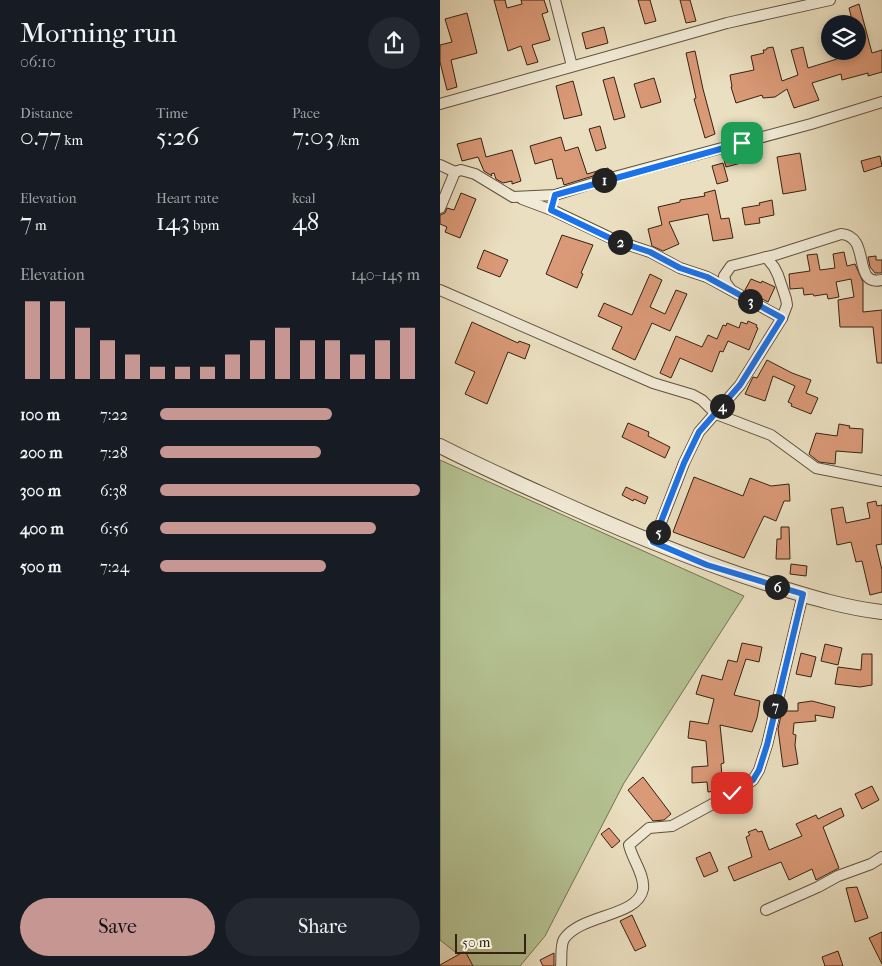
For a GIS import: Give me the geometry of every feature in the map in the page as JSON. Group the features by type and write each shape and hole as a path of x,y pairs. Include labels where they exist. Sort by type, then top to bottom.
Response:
{"street":[{"path":"555,0 572,66"},
{"path":"440,104 727,23 830,0"},
{"path":"517,197 555,195 603,180 811,124 882,102"},
{"path":"440,164 455,172 461,170 475,174 513,197 551,210 616,241 650,252 680,268 707,277 782,318"},
{"path":"440,208 455,172"},
{"path":"551,210 555,195"},
{"path":"731,290 724,276 731,266 841,234 856,241 868,278 874,281 882,280"},
{"path":"653,542 684,463 699,432 740,385 782,318 787,305 786,299 778,275 766,257"},
{"path":"440,290 653,383 693,395 702,400 716,414 771,435 816,468 882,481"},
{"path":"440,446 473,463 707,565 803,594 864,610 882,612"},
{"path":"561,966 563,941 572,930 588,921 627,908 637,900 643,890 643,880 630,851 629,845 633,841 649,828 672,826 753,780 759,770 767,745 803,594"},
{"path":"766,910 838,876 871,864 882,857"}],"green space":[{"path":"440,460 744,596 624,783 545,936 520,966 473,966 440,940"}],"building":[{"path":"494,0 505,0 507,8 522,4 521,0 544,0 548,12 542,14 550,40 532,45 538,62 527,65 521,46 508,51"},
{"path":"638,0 650,0 656,21 645,24"},
{"path":"680,0 690,0 696,21 686,23"},
{"path":"859,4 862,15 851,15 849,8"},
{"path":"467,13 477,53 451,60 457,87 447,90 440,62 440,45 452,42 445,19"},
{"path":"604,27 608,43 586,49 582,33"},
{"path":"866,30 872,53 882,50 882,72 868,76 868,73 842,80 841,74 812,83 819,100 794,108 787,89 775,97 763,98 762,95 736,103 731,87 730,75 754,70 751,56 764,53 763,50 767,48 773,47 782,81 798,75 791,50 803,47 808,68 834,60 866,60"},
{"path":"695,51 715,134 705,138 694,99 696,98 686,53"},
{"path":"614,77 625,117 614,120 603,80"},
{"path":"654,78 661,102 641,108 634,84"},
{"path":"573,81 582,115 564,119 556,86"},
{"path":"600,126 606,148 596,151 589,129"},
{"path":"561,137 565,151 578,147 587,174 608,168 609,171 564,185 562,178 557,179 552,159 535,164 530,146"},
{"path":"481,138 486,157 512,150 521,181 512,184 512,181 503,183 496,179 494,173 491,174 492,176 484,171 478,157 462,161 457,144"},
{"path":"738,152 741,163 726,167 723,156"},
{"path":"800,153 806,190 783,194 777,157"},
{"path":"880,156 882,166 864,172 861,161"},
{"path":"723,163 728,181 717,184 712,166"},
{"path":"715,190 721,219 729,218 733,238 713,241 708,214 669,222 679,244 663,251 652,246 648,229 662,225 658,207 680,202 680,200 705,196 704,193"},
{"path":"461,193 476,199 460,238 445,232 447,227 440,224 440,215 445,213 447,208 454,210"},
{"path":"772,200 774,215 759,218 760,223 745,225 742,208 760,205 759,203"},
{"path":"562,235 593,245 577,288 546,274"},
{"path":"484,250 508,260 500,277 477,268"},
{"path":"844,252 847,266 855,264 863,282 863,312 882,310 882,363 877,363 873,327 840,327 838,300 854,297 851,279 836,282 839,297 828,299 827,294 804,295 803,288 790,289 789,274 810,271 807,255 817,254 820,270 835,268 833,254"},
{"path":"876,256 876,260 882,260 882,273 875,273 870,267 868,257"},
{"path":"650,274 662,280 650,307 665,314 676,290 687,294 670,331 652,323 635,360 612,349 622,327 598,316 604,303 632,315"},
{"path":"751,279 761,283 762,281 775,287 768,302 745,290"},
{"path":"748,321 757,325 756,327 758,328 749,350 728,341 723,352 720,351 712,372 680,358 671,378 660,373 676,336 702,347 708,335 717,339 723,325 726,326 727,323 739,328 741,322 747,324"},
{"path":"472,322 518,343 519,341 530,345 525,359 508,352 487,404 465,394 475,372 455,363"},
{"path":"767,360 811,380 806,393 818,398 811,414 791,406 792,404 788,402 795,386 773,376 765,401 745,394 753,377 757,378"},
{"path":"628,423 649,432 648,436 670,447 665,458 622,437"},
{"path":"839,424 850,426 849,428 863,429 862,453 836,451 835,464 819,462 809,454 816,433 837,436"},
{"path":"694,477 743,496 750,478 771,486 789,484 790,501 784,501 776,521 764,516 744,558 673,532"},
{"path":"626,487 648,497 645,504 634,499 633,501 622,495"},
{"path":"876,501 877,506 882,505 882,544 876,545 882,570 882,592 870,595 862,561 856,562 851,542 837,545 831,509 843,507 846,523 870,518 867,503"},
{"path":"781,527 789,527 790,559 776,559 777,539 781,539"},
{"path":"791,564 807,566 806,576 790,574"},
{"path":"742,643 762,647 759,662 746,659 734,695 760,701 757,718 752,732 720,725 724,763 721,764 723,790 708,792 707,782 692,783 692,767 708,766 706,741 688,738 690,721 708,724 714,699 696,694 702,675 722,680 728,660 737,662"},
{"path":"825,644 842,648 838,665 821,661"},
{"path":"801,653 816,657 811,677 796,674"},
{"path":"862,654 872,654 872,685 860,687 835,684 838,667 861,670"},
{"path":"812,701 835,707 833,718 815,715 816,721 794,723 793,734 796,735 795,745 798,764 783,767 778,729 782,711 798,711 798,703"},
{"path":"643,777 671,814 664,820 653,821 628,790"},
{"path":"872,786 879,800 862,809 855,794"},
{"path":"841,808 844,816 823,827 839,868 816,880 812,869 789,880 781,862 734,881 728,867 752,857 746,837 750,835 748,832 756,829 758,832 762,831 769,850 802,836 796,824 816,815 818,819"},
{"path":"609,828 620,841 612,848 601,834"},
{"path":"710,852 718,871 704,877 696,858"},
{"path":"857,887 868,918 855,922 846,888"},
{"path":"632,915 646,946 635,951 620,921"},
{"path":"882,932 882,964 869,938"},
{"path":"465,951 473,966 440,966 440,965"},
{"path":"838,951 843,966 825,966 822,957"},
{"path":"554,953 554,966 543,966 540,960"}],"route":[{"path":"732,793 753,780 759,770 767,745 803,594 707,565 653,542 684,463 699,432 740,385 782,318 707,277 680,268 650,252 616,241 551,210 555,195 603,180 742,143"}]}
